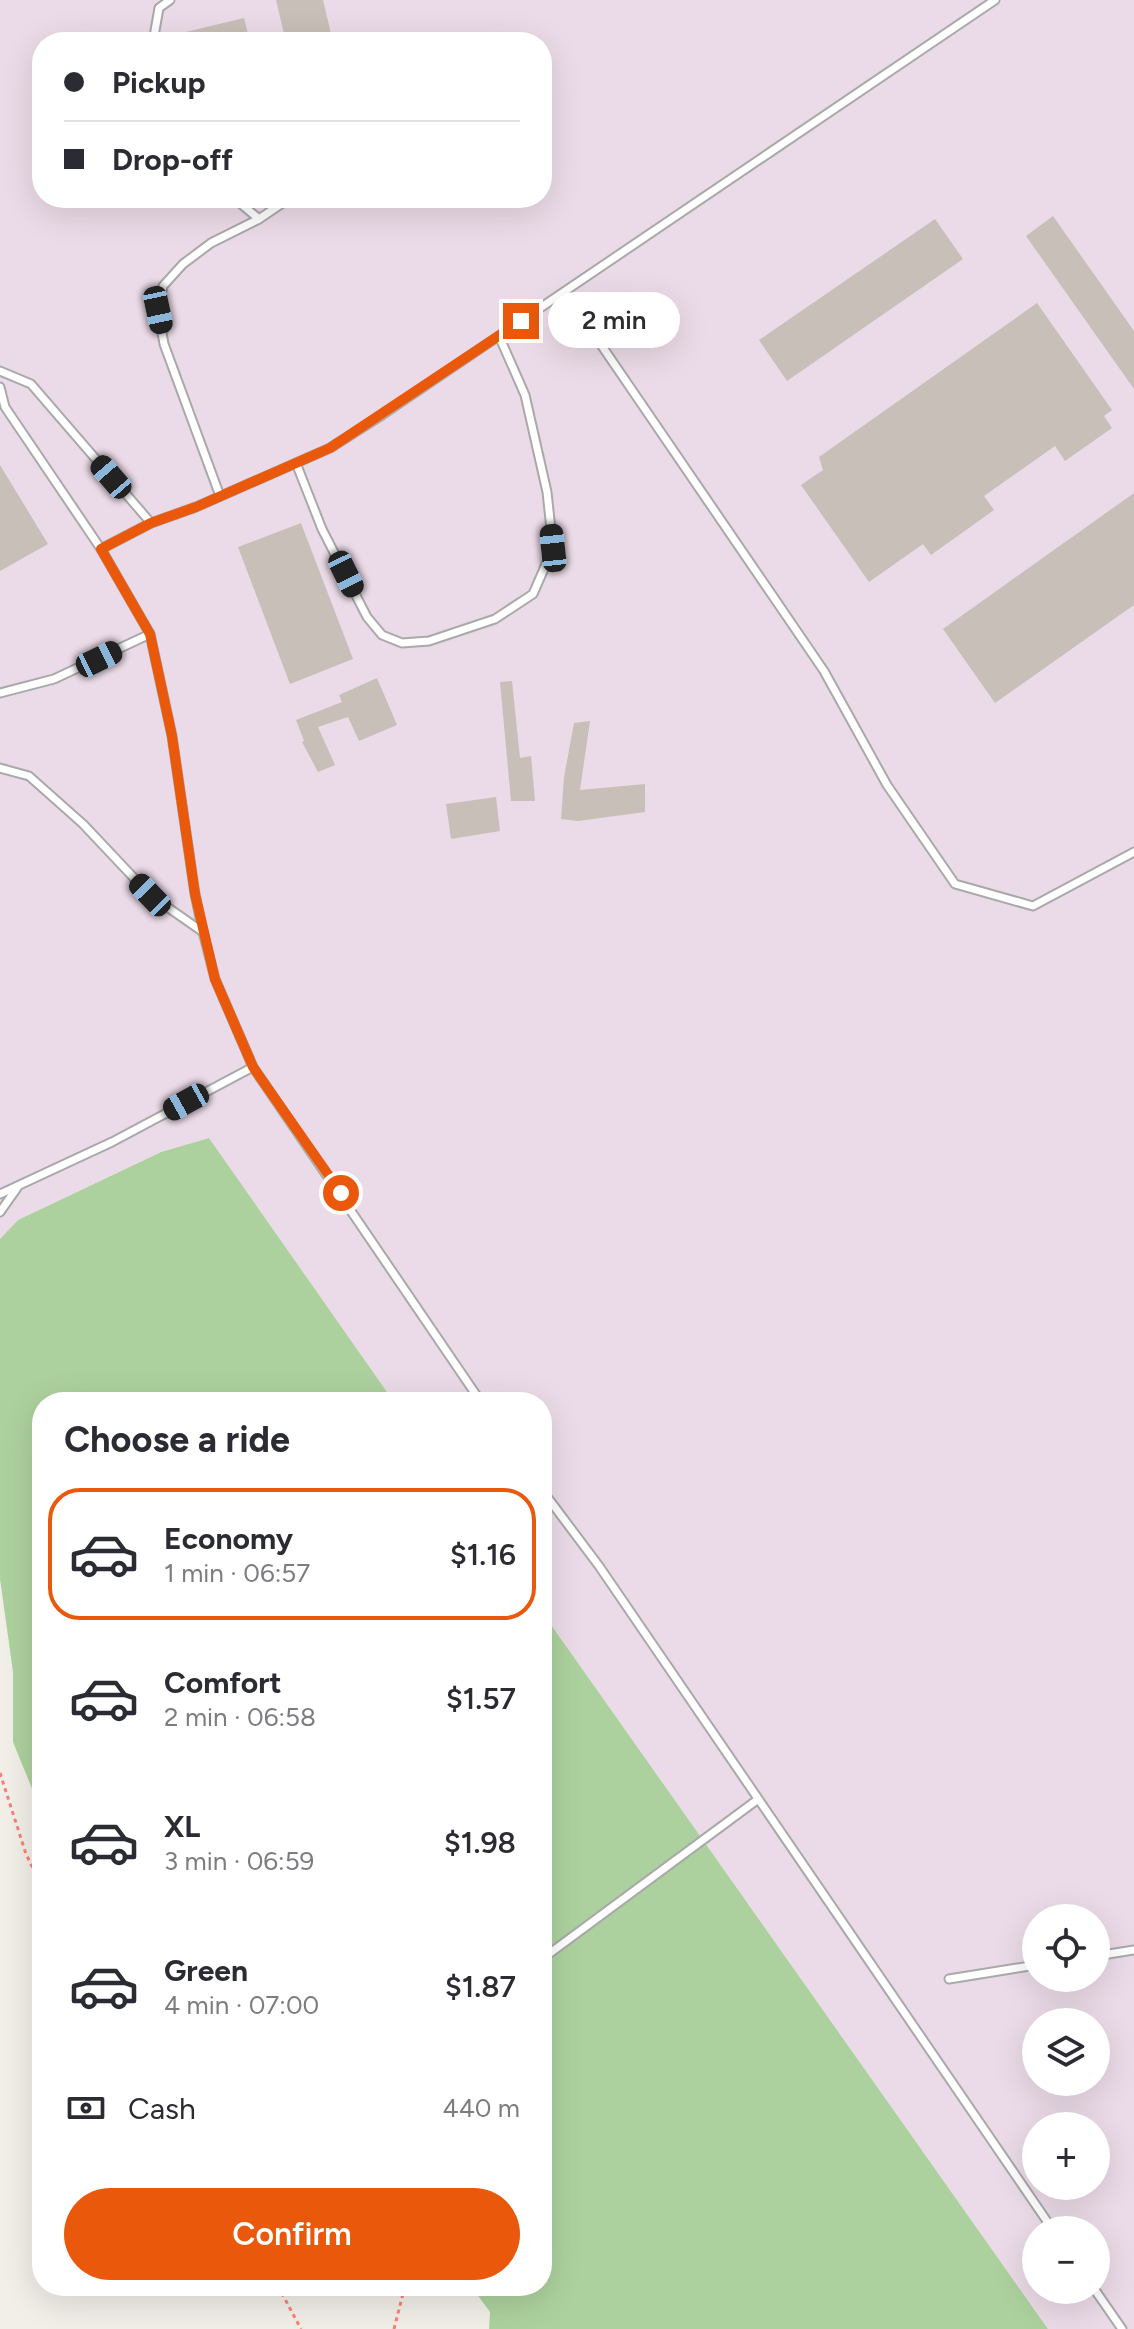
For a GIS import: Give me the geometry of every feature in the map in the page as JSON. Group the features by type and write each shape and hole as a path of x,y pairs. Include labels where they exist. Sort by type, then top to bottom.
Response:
{"lane":[{"path":"155,32 159,8 170,0"},
{"path":"101,549 151,523 330,448 995,0"},
{"path":"246,208 259,219"},
{"path":"220,496 164,344 158,310 163,286 183,264 211,243 275,208"},
{"path":"565,292 824,671 887,785 955,884 1033,906 1134,852"},
{"path":"296,463 322,529 367,617 382,635 402,643 429,641 495,619 533,594 553,548 547,492 525,395 499,336"},
{"path":"0,371 31,384 151,523"},
{"path":"0,387 5,407 101,549 150,634 172,736 203,932 215,979 253,1067 474,1392"},
{"path":"0,693 54,679 150,634"},
{"path":"0,768 29,776 83,824 150,895 203,932"},
{"path":"0,1194 112,1142 253,1067"},
{"path":"0,1212 18,1187"},
{"path":"552,1503 599,1566 1043,2216"},
{"path":"552,1952 757,1800"},
{"path":"1110,1954 1134,1950"},
{"path":"949,1979 1022,1967"},
{"path":"1105,2304 1122,2329"}],"path":[{"path":"0,1773 32,1866"},
{"path":"283,2296 301,2329"},
{"path":"394,2329 402,2296"}],"shaded area":[{"path":"0,0 1134,0 1134,2329 1048,2329 1030,2304 1110,2304 1110,2216 1022,2216 1022,2292 552,1626 552,1392 387,1392 209,1138 160,1152 18,1220 0,1239"}],"green space":[{"path":"209,1138 387,1392 32,1392 32,1789 13,1742 13,1672 0,1579 0,1239 18,1220 161,1152"},
{"path":"552,1626 1022,2292 1022,2304 1030,2304 1048,2329 489,2329 490,2312 478,2296 552,2296"}],"building":[{"path":"276,0 323,0 331,32 284,32"},
{"path":"244,18 248,32 186,32"},
{"path":"1053,216 1134,331 1134,389 1026,236"},
{"path":"935,219 963,259 787,381 759,340"},
{"path":"1037,303 1112,410 1104,416 1112,428 1065,461 1055,446 984,496 994,510 931,555 923,544 869,582 801,485 823,470 819,457"},
{"path":"0,465 48,544 0,571"},
{"path":"1134,493 1134,605 995,703 943,629"},
{"path":"301,523 353,659 290,684 238,547"},
{"path":"377,678 397,725 359,741 348,717 318,727 335,765 318,772 302,742 296,720 342,702 339,695"},
{"path":"512,681 520,758 531,756 535,801 511,801 500,682"},
{"path":"590,721 580,790 645,784 645,812 578,821 561,819 564,777 574,723"},
{"path":"496,797 500,831 451,839 446,804"}],"route":[{"path":"341,1193 253,1067 215,979 195,894 172,736 150,634 101,549 151,523 196,507 330,448 521,321"}]}
